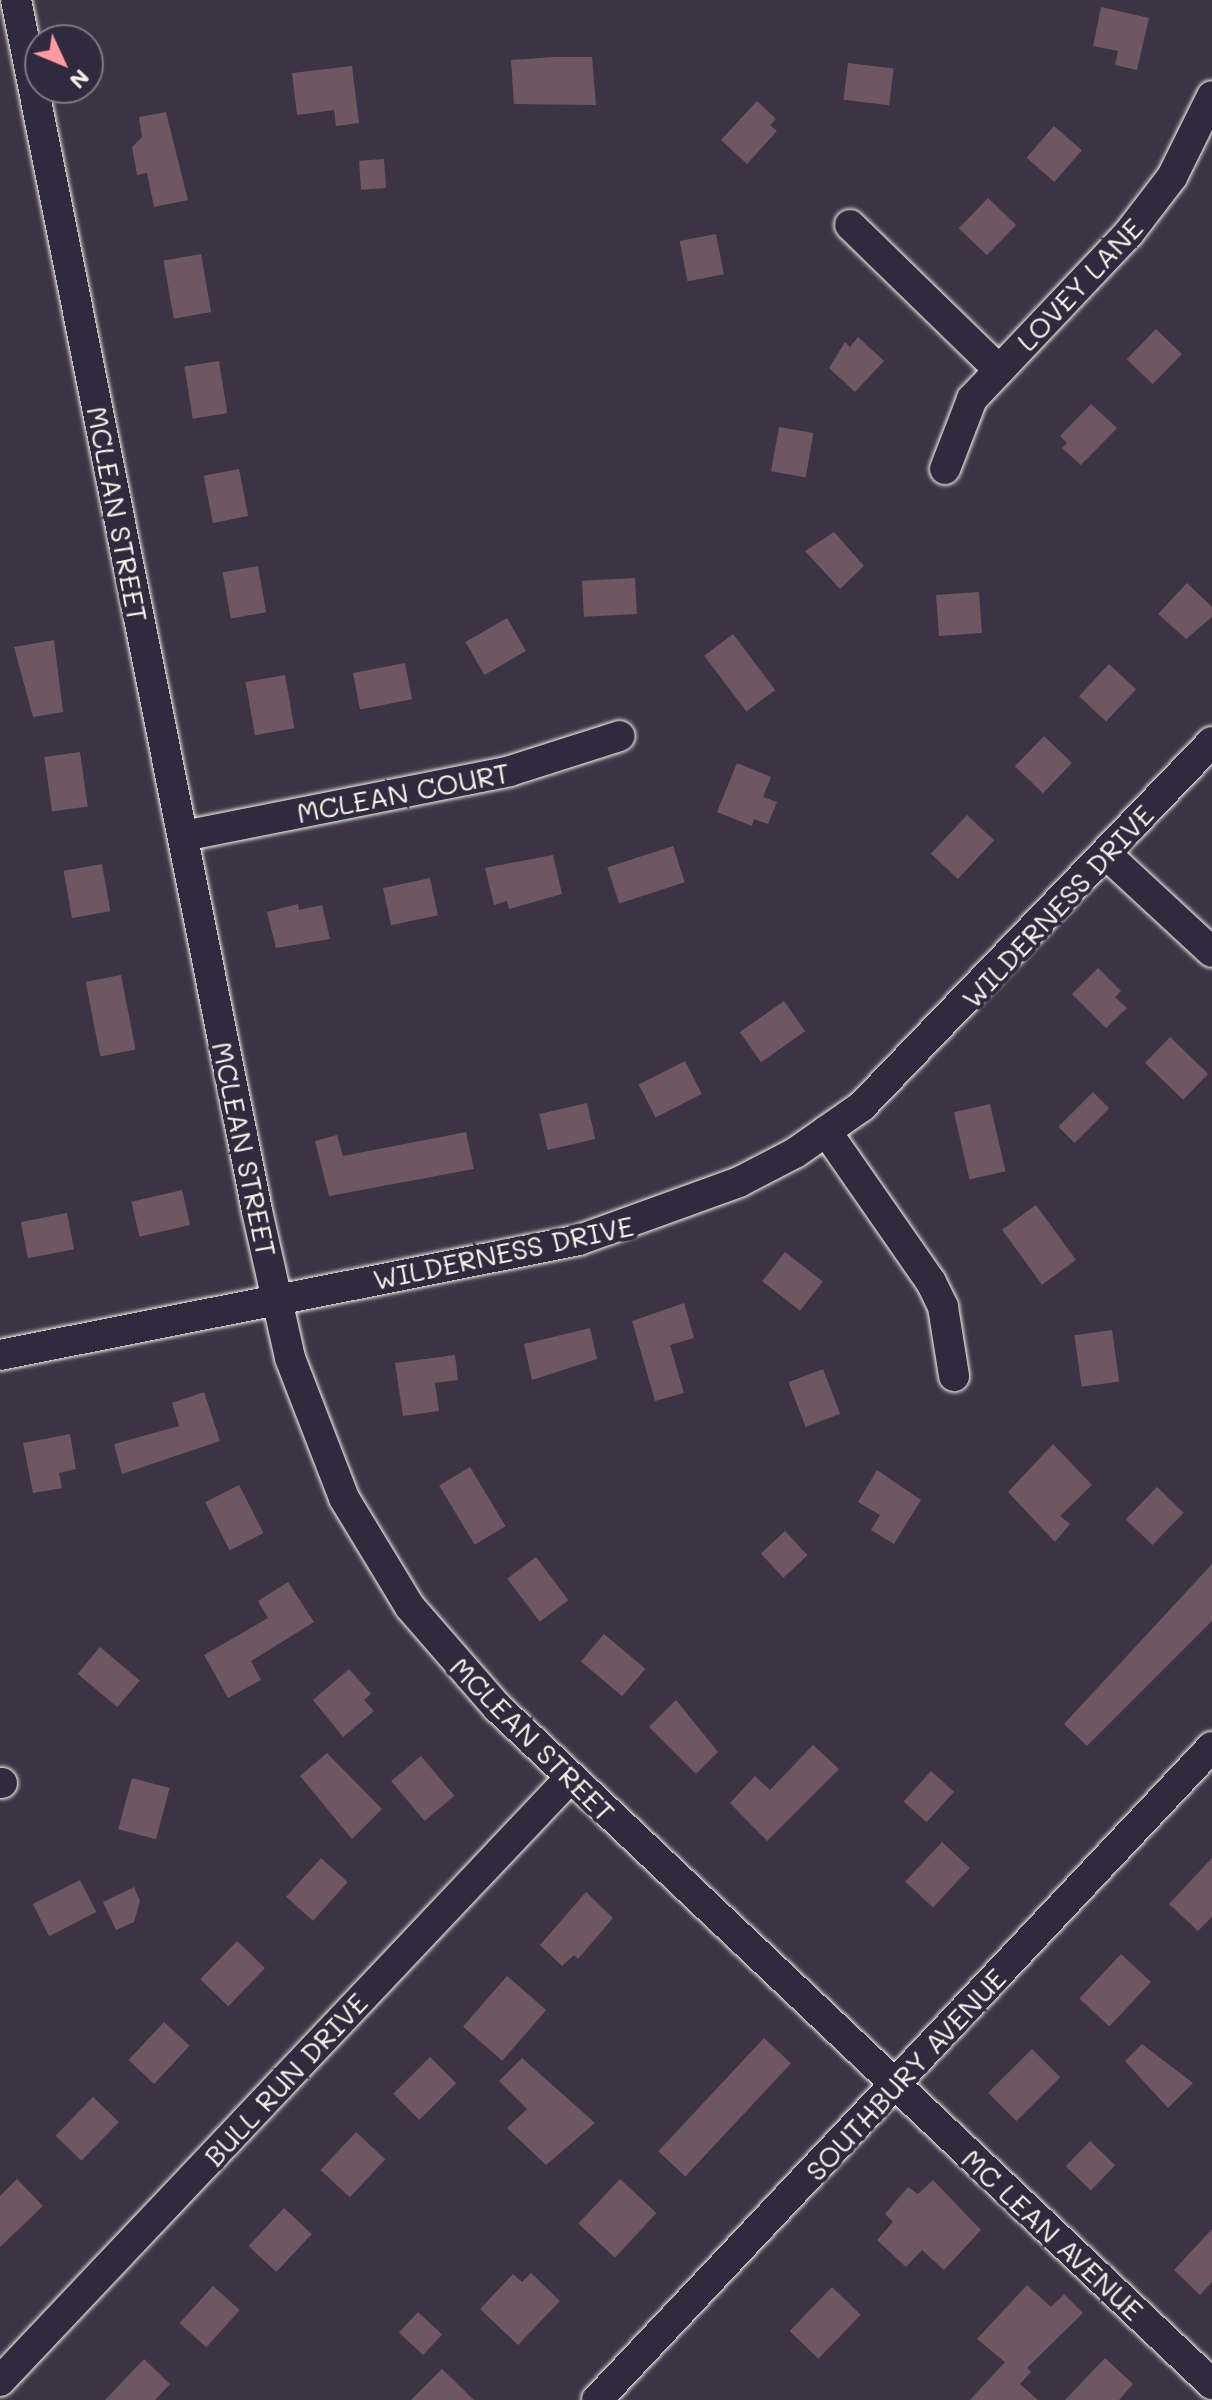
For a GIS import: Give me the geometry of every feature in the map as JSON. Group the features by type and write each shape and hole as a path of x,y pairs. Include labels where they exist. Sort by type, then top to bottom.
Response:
{"street":[{"name":"MCLEAN STREET","path":"16,0 277,1300 301,1395 373,1551 453,1660 570,1778 895,2084"},
{"name":"LOVEY LANE","path":"945,469 967,407 1129,233 1172,177 1212,96"},
{"path":"850,225 999,370"},
{"name":"MCLEAN COURT","path":"183,836 510,771 620,736"},
{"name":"WILDERNESS DRIVE","path":"0,1355 625,1229 739,1182 826,1131 927,1044 1212,742"},
{"path":"1106,854 1212,952"},
{"path":"826,1131 931,1282 943,1307 954,1376"},
{"name":"SOUTHBURY AVENUE","path":"597,2400 1212,1747"},
{"name":"BULL RUN DRIVE","path":"0,2381 570,1778"},
{"name":"MC LEAN AVENUE","path":"895,2084 1212,2384"}],"building":[{"path":"1101,7 1149,18 1137,70 1115,65 1118,51 1093,46"},
{"path":"592,57 596,105 514,104 511,60"},
{"path":"848,63 894,69 889,105 843,100"},
{"path":"352,66 359,123 336,126 334,110 297,115 292,73"},
{"path":"757,101 776,119 770,125 777,131 747,164 721,140"},
{"path":"166,112 188,200 154,207 147,173 137,175 132,147 142,137 139,117"},
{"path":"1054,126 1082,150 1054,182 1026,158"},
{"path":"384,159 386,188 361,190 359,161"},
{"path":"988,198 1016,225 987,255 959,228"},
{"path":"716,234 724,274 688,281 680,241"},
{"path":"201,254 211,312 174,319 164,261"},
{"path":"1156,329 1182,354 1153,384 1127,359"},
{"path":"858,337 884,361 855,392 829,368 845,342 850,347"},
{"path":"219,361 227,413 193,419 184,366"},
{"path":"1091,404 1117,428 1081,465 1062,448 1067,443 1060,436"},
{"path":"779,427 813,433 806,477 771,471"},
{"path":"239,469 248,516 213,523 204,476"},
{"path":"834,532 864,566 840,589 805,551"},
{"path":"258,566 266,612 231,619 223,572"},
{"path":"635,578 637,614 584,617 582,581"},
{"path":"1187,583 1212,607 1212,617 1186,639 1158,614"},
{"path":"979,592 982,633 939,636 936,595"},
{"path":"507,618 526,651 484,675 465,642"},
{"path":"733,634 775,690 746,712 704,656"},
{"path":"54,640 63,712 33,717 14,647"},
{"path":"405,663 412,699 360,709 353,673"},
{"path":"1109,664 1136,689 1106,721 1079,696"},
{"path":"285,675 294,728 255,735 246,682"},
{"path":"1044,736 1072,763 1043,793 1015,766"},
{"path":"80,752 88,806 52,811 44,757"},
{"path":"737,763 771,777 763,797 777,802 768,824 754,819 752,826 717,812"},
{"path":"967,815 994,840 958,879 931,854"},
{"path":"673,846 685,882 619,903 607,867"},
{"path":"553,855 562,894 509,909 507,901 494,905 485,868"},
{"path":"102,864 110,911 72,918 64,871"},
{"path":"430,878 438,915 391,925 383,888"},
{"path":"298,904 299,910 322,905 330,939 276,948 267,912"},
{"path":"1098,968 1121,991 1115,997 1127,1008 1106,1028 1072,994"},
{"path":"121,975 136,1050 100,1056 86,982"},
{"path":"784,1001 805,1031 761,1062 740,1032"},
{"path":"1170,1037 1208,1074 1183,1100 1145,1063"},
{"path":"685,1061 702,1094 655,1118 639,1085"},
{"path":"1093,1092 1109,1108 1075,1143 1058,1127"},
{"path":"587,1103 595,1139 548,1150 539,1114"},
{"path":"990,1104 1006,1171 969,1180 954,1112"},
{"path":"466,1132 474,1169 329,1196 315,1141 337,1135 343,1156"},
{"path":"182,1190 190,1225 139,1237 131,1202"},
{"path":"1036,1205 1076,1260 1042,1285 1002,1230"},
{"path":"67,1213 74,1249 28,1258 21,1222"},
{"path":"785,1252 823,1282 800,1311 762,1281"},
{"path":"684,1303 694,1338 670,1345 684,1393 655,1401 632,1321"},
{"path":"590,1328 597,1359 532,1380 524,1344"},
{"path":"1112,1330 1119,1381 1082,1387 1074,1335"},
{"path":"455,1355 458,1380 435,1383 439,1411 403,1416 395,1363"},
{"path":"823,1369 840,1414 806,1427 788,1382"},
{"path":"204,1392 220,1441 122,1474 114,1444 179,1426 172,1403"},
{"path":"70,1434 76,1469 59,1473 62,1488 33,1493 23,1443"},
{"path":"1053,1444 1092,1485 1060,1516 1070,1524 1055,1542 1008,1492"},
{"path":"470,1467 506,1526 475,1545 439,1486"},
{"path":"877,1470 921,1500 894,1544 871,1530 880,1515 858,1502"},
{"path":"239,1485 264,1533 230,1550 205,1502"},
{"path":"1157,1487 1184,1513 1152,1545 1126,1519"},
{"path":"785,1531 808,1555 783,1578 761,1554"},
{"path":"536,1557 568,1600 540,1622 507,1579"},
{"path":"1212,1564 1212,1621 1087,1746 1064,1724"},
{"path":"288,1582 314,1622 251,1661 261,1680 228,1698 204,1655 268,1618 258,1601"},
{"path":"604,1634 645,1669 622,1696 581,1662"},
{"path":"100,1647 140,1680 117,1707 78,1674"},
{"path":"349,1669 371,1694 364,1700 374,1711 343,1737 313,1700"},
{"path":"676,1700 718,1752 696,1774 649,1727"},
{"path":"813,1745 839,1769 767,1841 730,1803 755,1776 770,1790"},
{"path":"327,1753 382,1809 352,1839 300,1776"},
{"path":"421,1756 454,1796 425,1821 391,1781"},
{"path":"931,1771 954,1792 927,1822 904,1801"},
{"path":"132,1778 170,1788 156,1839 118,1829"},
{"path":"942,1842 970,1868 933,1907 905,1881"},
{"path":"321,1858 348,1882 313,1921 286,1897"},
{"path":"1212,1858 1212,1917 1198,1931 1169,1904"},
{"path":"80,1880 96,1912 49,1936 33,1904"},
{"path":"134,1887 140,1901 134,1922 116,1930 103,1902"},
{"path":"586,1892 613,1918 578,1959 574,1955 562,1966 540,1945"},
{"path":"237,1941 265,1968 228,2006 200,1979"},
{"path":"1121,1954 1151,1982 1109,2027 1079,1999"},
{"path":"507,1976 546,2010 502,2061 463,2027"},
{"path":"164,2022 190,2046 154,2084 129,2060"},
{"path":"764,2038 791,2063 685,2177 658,2151"},
{"path":"1142,2044 1193,2083 1168,2108 1125,2061"},
{"path":"1032,2049 1060,2077 1016,2121 988,2093"},
{"path":"430,2057 456,2083 419,2120 393,2094"},
{"path":"522,2058 595,2123 546,2165 507,2128 527,2109 499,2081"},
{"path":"93,2097 119,2122 81,2161 55,2136"},
{"path":"356,2132 385,2159 350,2197 321,2170"},
{"path":"1090,2141 1115,2165 1091,2190 1066,2166"},
{"path":"17,2179 43,2206 0,2247 0,2196"},
{"path":"620,2179 657,2213 615,2258 578,2224"},
{"path":"933,2180 981,2230 944,2270 922,2250 906,2267 877,2240 893,2222 885,2214 908,2187 918,2194"},
{"path":"284,2208 312,2234 276,2272 249,2246"},
{"path":"1212,2229 1212,2282 1200,2295 1174,2270"},
{"path":"531,2273 560,2301 518,2345 480,2309 513,2274 522,2282"},
{"path":"1027,2285 1051,2307 1064,2294 1083,2313 1027,2368 1031,2372 1020,2384 1038,2400 970,2400 1005,2362 977,2339"},
{"path":"213,2286 240,2310 206,2347 180,2323"},
{"path":"832,2287 861,2315 818,2359 790,2331"},
{"path":"418,2312 442,2335 423,2355 399,2332"},
{"path":"1105,2358 1133,2384 1119,2400 1065,2400"},
{"path":"144,2359 170,2384 155,2400 105,2400"},
{"path":"442,2369 474,2400 411,2400"}]}
